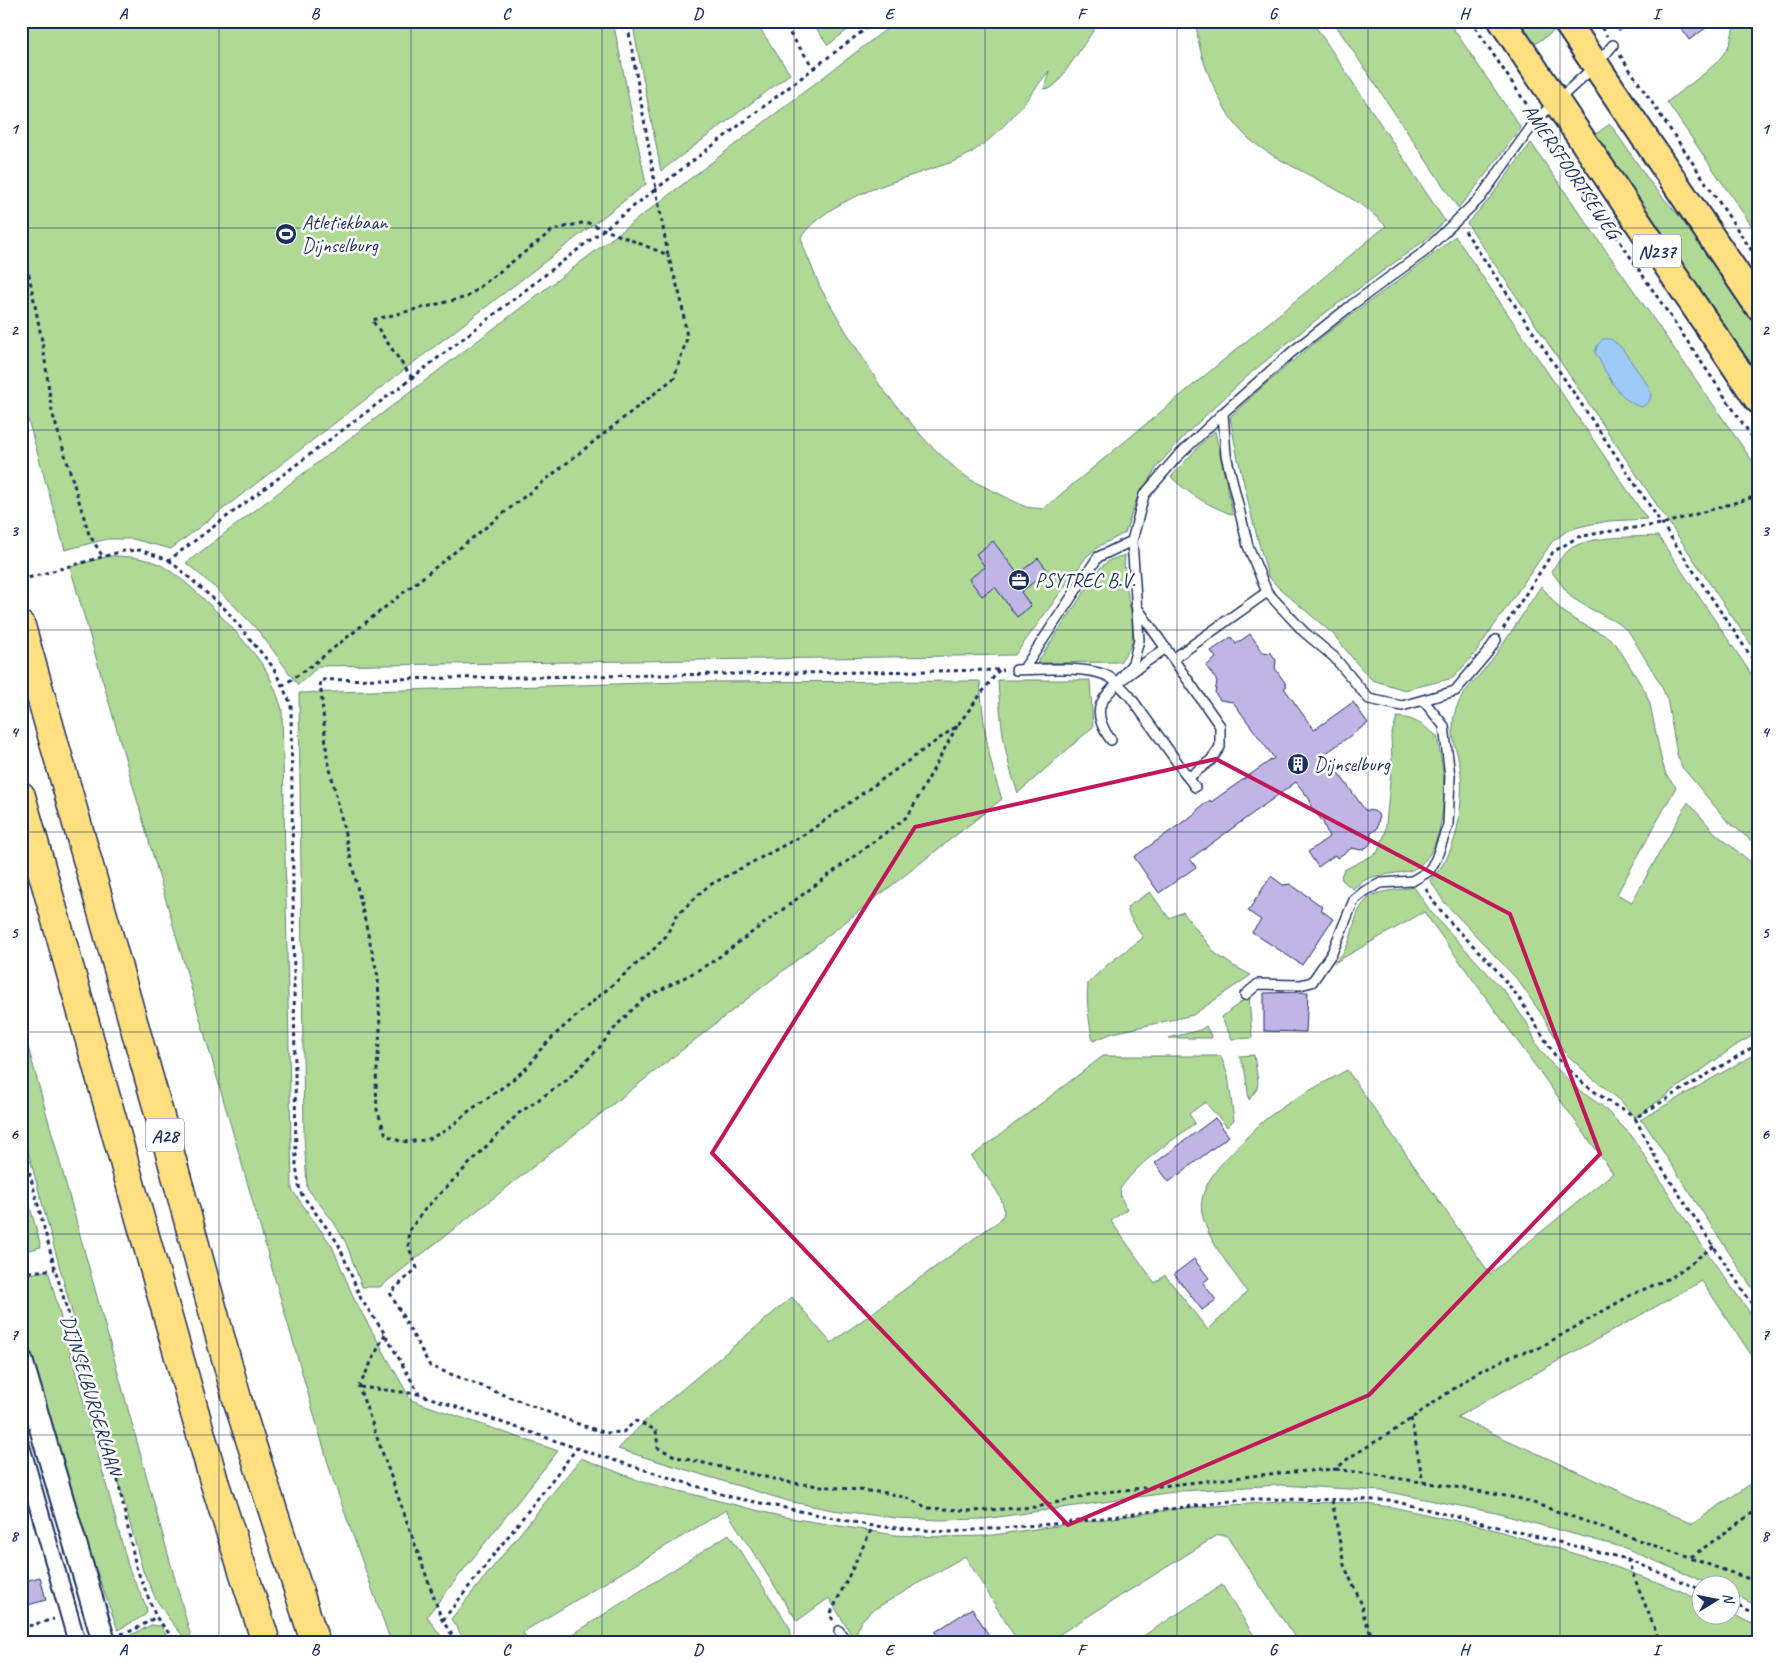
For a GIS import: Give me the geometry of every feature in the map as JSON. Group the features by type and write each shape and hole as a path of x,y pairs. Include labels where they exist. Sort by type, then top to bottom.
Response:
{"highway":[{"name":"A28","path":"21,626 238,1402 315,1642"},
{"name":"A28","path":"21,796 211,1471 266,1642"}],"main road":[{"name":"AMERSFOORTSEWEG","path":"1502,21 1546,110 1758,400"},
{"name":"N237","path":"1566,21 1758,306"},
{"path":"21,1360 102,1637"}],"street":[{"path":"22,1450 70,1615 72,1641 102,1637"}],"lane":[{"path":"1111,740 1103,730 1101,705 1133,663 1139,640 1132,541 1144,495 1176,458 1223,413 1292,352 1424,252 1458,220 1480,198 1546,110 1596,65 1613,45"},
{"path":"1223,413 1226,454 1248,546 1267,592 1304,632 1334,657 1370,699 1402,706 1455,691 1496,640"},
{"path":"1019,670 1098,557 1132,541"},
{"path":"1174,659 1267,592"},
{"path":"1135,604 1220,726 1220,747 1211,760 1188,778"},
{"path":"1117,683 1166,648"},
{"path":"1019,670 1090,670 1109,676 1129,696 1195,787"},
{"path":"1245,994 1258,984 1300,985 1312,982 1332,953 1354,900 1365,891 1381,883 1412,881 1429,871 1436,859 1448,825 1450,776 1444,726 1424,700"},
{"path":"839,1631 847,1642"}],"path":[{"path":"282,686 311,666 674,378 687,338 681,299 668,255 627,21"},
{"path":"781,21 814,68"},
{"path":"169,560 412,378 876,21"},
{"name":"AMERSFOORTSEWEG","path":"1471,21 1546,110 1758,446"},
{"path":"1597,21 1758,260"},
{"path":"1458,220 1758,667"},
{"path":"412,378 372,320 467,298 553,230 586,222 668,255"},
{"path":"21,251 33,292 52,412 89,534 104,557"},
{"path":"1496,640 1553,552 1578,537 1662,524 1758,496"},
{"path":"21,580 123,551 140,550 169,560 226,610 273,666 291,704 296,1165 300,1192 338,1243 361,1299 385,1334 419,1394"},
{"path":"999,670 957,726 908,816 715,960 643,998 567,1080 519,1114 426,1208 408,1232 409,1248 417,1268 390,1293 430,1366 606,1433 623,1432 636,1421 656,1430 658,1448 677,1457 792,1483 887,1493 908,1498 928,1508 973,1511 1037,1507 1098,1493 1279,1473 1336,1469 1522,1500 1758,1582"},
{"path":"957,726 806,832 708,886 678,915 666,936 655,948 560,1030 540,1050 529,1066 506,1085 468,1111 447,1130 426,1140 402,1142 386,1135 377,1110 376,1082 380,1030 378,977 327,756 320,680 1019,670"},
{"path":"1420,876 1433,901 1450,923 1494,967 1520,998 1556,1057 1584,1084 1635,1118 1659,1164 1758,1313"},
{"path":"1635,1118 1758,1044"},
{"name":"DIJNSELBURGERLAAN","path":"21,1141 55,1269 117,1476 136,1567 156,1616 176,1642"},
{"path":"1336,1469 1350,1457 1395,1430 1476,1373 1514,1355 1537,1349 1631,1295 1672,1277 1714,1246"},
{"path":"21,1273 55,1269"},
{"path":"385,1334 359,1387 442,1620 456,1642"},
{"path":"359,1387 419,1394 577,1448 732,1497 873,1526 949,1532 1065,1523 1246,1499 1389,1500 1627,1559 1692,1586"},
{"path":"1411,1418 1423,1482"},
{"path":"442,1620 577,1448"},
{"path":"1332,1500 1344,1565 1363,1607 1362,1611 1374,1642"},
{"path":"1691,1558 1758,1509"},
{"path":"839,1631 830,1615 873,1526"},
{"path":"1627,1559 1660,1642"},
{"path":"1742,1608 1758,1616"},
{"path":"21,1628 70,1615"},
{"path":"102,1637 134,1630 156,1616"}],"highlighted area":[{"path":"1216,759 1510,914 1600,1154 1369,1395 1068,1525 712,1153 915,827"}],"green space":[{"name":"Atletiekbaan Dijnselburg","path":"21,21 613,21 646,184 171,549 133,539 107,539 65,550 21,395"},
{"path":"632,21 755,21 790,74 661,171"},
{"path":"811,21 859,21 828,45"},
{"path":"897,21 1100,21 1058,82 1051,88 1044,89 1049,71 998,132 974,151 960,159 860,194 827,213 812,224 801,237 820,287 844,328 881,387 926,441 971,480 1026,507 1043,509 1386,226 1356,202 1289,165 1257,145 1244,134 1224,106 1208,73 1202,57 1196,21 1312,21 1445,221 1424,241 1321,316 1252,372 1189,431 1159,464 1137,498 1125,533 1101,545 1087,556 1015,655 319,666 298,685 251,623 224,596 186,563"},
{"path":"1333,21 1448,21 1521,128 1458,208"},
{"path":"1515,21 1551,21 1557,29 1532,46"},
{"path":"1612,21 1635,21 1619,31"},
{"path":"1734,21 1758,21 1758,235 1667,102 1716,63 1728,47"},
{"path":"1610,124 1650,182 1707,249 1758,325 1758,381 1593,136"},
{"path":"1531,143 1758,469 1758,655 1467,223 1487,202"},
{"path":"1455,236 1647,519 1609,521 1568,530 1552,542 1473,656 1453,678 1405,690 1372,680 1333,634 1279,588 1268,576 1253,522 1230,417 1267,383 1346,318 1425,261"},
{"path":"1215,431 1233,515 1200,499 1171,477"},
{"path":"1658,536 1758,684 1758,846 1727,821 1682,767 1677,754 1667,699 1660,683 1629,632 1618,623 1571,597 1551,571 1568,551 1583,543 1593,540"},
{"path":"1125,555 1125,577 1133,631 1132,642 1120,662 1037,663 1101,567 1110,560"},
{"path":"109,556 132,557 154,562 181,579 214,608 264,667 282,709 292,1190 332,1246 355,1301 411,1400 558,1451 427,1616 445,1642 391,1642 332,1477 70,567"},
{"path":"1541,586 1560,609 1575,620 1608,637 1616,644 1645,691 1650,704 1666,775 1676,787 1617,894 1632,902 1688,802 1715,833 1758,868 1758,1033 1738,1044 1635,1118 1621,1101 1564,1052 1542,1015 1517,979 1444,902 1430,880 1447,857 1457,830 1461,801 1461,773 1453,734 1456,709 1464,694 1513,630"},
{"path":"998,680 1090,680 1093,727 1018,793 1009,766 1004,738"},
{"path":"980,681 987,741 1002,799 380,1287 362,1287 346,1243 333,1221 307,1188 304,1135 299,693 683,682"},
{"path":"1397,717 1413,720 1437,736 1444,785 1443,812 1440,826 1431,852 1414,869 1371,878 1353,889 1342,880 1341,876 1344,870 1377,853 1385,834 1392,761 1391,736"},
{"path":"1414,887 1431,912 1504,991 1527,1023 1538,1047 1551,1063 1580,1091 1602,1106 1631,1135 1703,1247 1758,1324 1758,1365 1702,1281 1457,1417 1692,1524 1758,1479 1758,1606 1742,1599 1742,1576 1692,1576 1625,1548 1496,1513 1383,1491 1280,1485 1181,1491 984,1519 896,1518 832,1510 788,1501 618,1449 648,1418 792,1297 831,1343 997,1223 1004,1211 1003,1203 971,1157 1103,1056 1221,1056 1228,1076 1234,1120 1227,1127 1205,1102 1189,1114 1195,1123 1155,1153 1127,1179 1120,1189 1121,1198 1127,1209 1111,1221 1155,1283 1165,1275 1208,1330 1247,1292 1214,1244 1205,1223 1202,1213 1202,1202 1208,1182 1221,1164 1263,1121 1295,1099 1347,1070 1490,1274 1613,1173 1424,912 1334,963 1350,939 1360,908 1365,901 1381,892"},
{"path":"1150,892 1169,918 1183,912 1215,953 1251,975 1193,1015 1113,1033 1093,1041 1088,1012 1088,983 1108,964 1143,938 1129,915 1127,907"},
{"path":"1249,996 1252,1038 1232,1039 1221,1017"},
{"path":"1206,1026 1212,1038 1169,1038 1200,1030"},
{"path":"27,1043 192,1642 188,1642 169,1619 156,1599 143,1571 21,1126 21,1045"},
{"path":"1758,1052 1758,1297 1645,1124 1640,1120"},
{"path":"1254,1055 1258,1082 1257,1089 1249,1100 1245,1071 1239,1056"},
{"path":"21,1174 41,1247 21,1252"},
{"path":"48,1270 129,1569 147,1611 145,1615 118,1630 77,1517 21,1332 21,1276"},
{"path":"581,1458 643,1482 784,1517 895,1535 986,1536 1182,1508 1281,1502 1356,1503 1392,1507 1485,1527 1599,1561 1681,1591 1692,1596 1692,1626 1742,1626 1742,1619 1758,1626 1758,1642 1298,1642 1226,1535 1218,1535 1047,1642 1018,1642 965,1556 873,1610 861,1621 854,1639 829,1598 797,1621 726,1510 523,1632 528,1642 466,1642 451,1619"},
{"path":"729,1534 790,1628 792,1642 561,1642"},
{"path":"1222,1585 1258,1642 1134,1642"},
{"path":"151,1625 161,1626 170,1642 126,1642 125,1638"}],"water":[{"path":"1603,339 1611,339 1621,347 1649,387 1651,396 1649,402 1642,407 1634,404 1620,393 1603,368 1595,352 1598,344"}],"building":[{"path":"1676,21 1716,21 1689,40"},
{"path":"993,541 1018,574 1038,558 1048,571 1021,592 1031,606 1017,617 995,587 982,596 969,579 985,567 976,554"},
{"name":"Dijnselburg","path":"1250,634 1263,652 1271,653 1276,660 1275,668 1287,686 1284,688 1314,730 1353,702 1368,723 1325,754 1365,810 1374,811 1378,814 1377,829 1371,833 1371,843 1365,849 1352,848 1337,858 1335,855 1318,867 1308,852 1329,837 1323,822 1311,807 1310,800 1296,782 1190,859 1196,867 1159,893 1134,857 1197,812 1210,800 1211,802 1274,758 1233,702 1220,700 1215,693 1217,681 1206,666 1216,658 1211,651 1231,637 1236,644"},
{"path":"1271,876 1283,885 1290,884 1323,907 1321,910 1333,919 1302,965 1252,932 1261,920 1248,911"},
{"path":"1308,992 1306,1032 1264,1031 1264,993"},
{"path":"1215,1118 1229,1136 1169,1182 1155,1163"},
{"path":"1194,1259 1209,1278 1203,1283 1216,1300 1202,1310 1174,1274"},
{"path":"40,1577 46,1600 28,1605 27,1601 21,1603 21,1582"},
{"path":"972,1608 993,1642 941,1642 935,1632"}],"place":[{"name":"Atletiekbaan Dijnselburg","path":"286,234"},
{"name":"PSYTREC B.V.","path":"1019,580"},
{"name":"Dijnselburg","path":"1298,764"}]}
